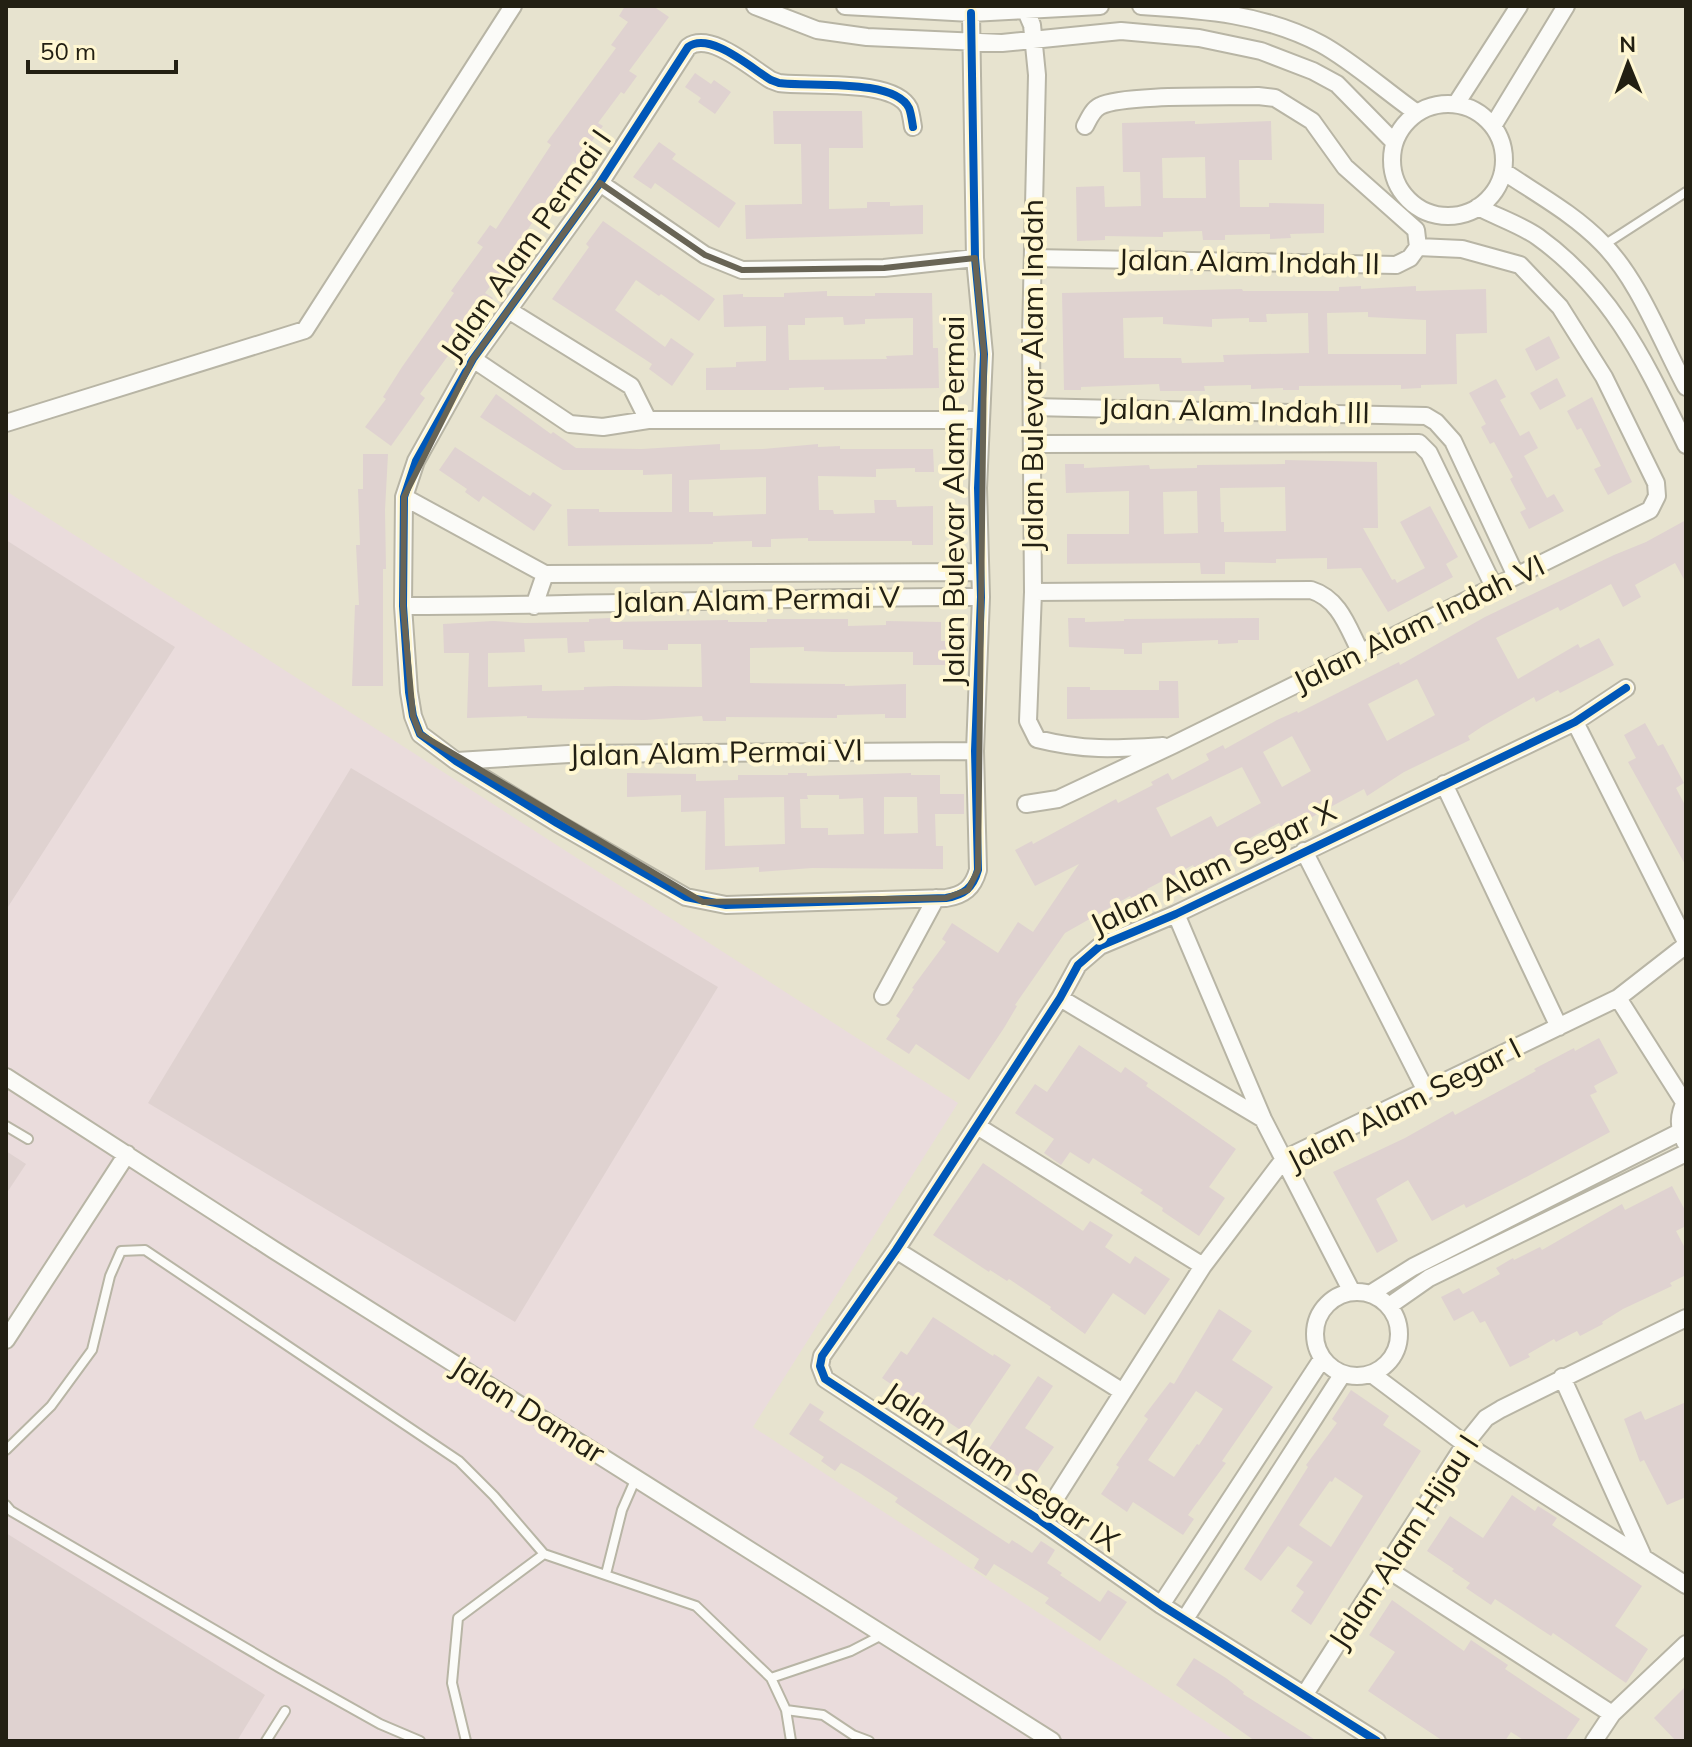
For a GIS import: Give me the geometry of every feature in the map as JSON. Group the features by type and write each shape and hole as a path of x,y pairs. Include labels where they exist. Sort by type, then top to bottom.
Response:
{"street":[{"path":"6,423 305,330 513,6"},
{"path":"755,6 817,30 867,37 972,43 1121,31 1199,38 1261,51 1337,84 1394,142"},
{"path":"854,7 971,13 1100,6"},
{"path":"1141,6 1198,9 1264,20 1323,45 1417,113"},
{"path":"1456,104 1519,6"},
{"path":"1493,126 1566,6"},
{"name":"Jalan Bulevar Alam Indah","path":"1026,11 1032,25 1037,75 1033,258 1033,592 1028,721 1037,739"},
{"name":"Jalan Bulevar Alam Permai","path":"968,890 978,870 975,751 981,597 978,488 984,354 975,258 971,13"},
{"name":"Jalan Alam Permai I","path":"913,127 908,106 884,91 779,83 718,47 696,41 688,47 600,183 473,359 416,461 404,497 403,606 409,692 420,734 456,761 686,897 726,905 936,898 959,896 968,890"},
{"path":"1085,126 1101,105 1130,100 1275,98 1312,121 1345,167 1416,230 1418,247"},
{"path":"1456,104 1476,112 1493,126 1504,155 1503,171 1489,198 1478,207 1462,214 1445,216 1413,204 1401,191 1391,159 1394,142 1407,121 1417,113 1429,107 1456,104"},
{"path":"1503,171 1582,224 1604,245 1627,274 1686,387"},
{"path":"600,183 705,255 742,270 884,268 975,258"},
{"path":"1478,207 1537,236 1604,298 1642,354 1686,445"},
{"name":"Jalan Alam Indah II","path":"1033,258 1396,265 1410,258 1418,247 1462,249 1520,265 1560,307 1604,377 1656,483 1657,496"},
{"path":"510,311 631,386 648,420"},
{"path":"473,359 570,424 603,427 648,420 981,420"},
{"name":"Jalan Alam Indah III","path":"1032,407 1415,415 1426,416 1436,422"},
{"path":"1494,587 1429,453 1419,443 1436,422 1453,441 1516,576"},
{"name":"Jalan Alam Indah III","path":"1034,444 1419,443"},
{"name":"Jalan Alam Indah VI","path":"1026,804 1058,799 1173,745 1650,510 1657,496"},
{"name":"Jalan Alam Permai V","path":"404,497 545,574 980,572"},
{"path":"534,606 545,574"},
{"path":"1033,592 1311,590 1325,594 1336,605 1361,653"},
{"name":"Jalan Alam Permai V","path":"403,606 981,597"},
{"name":"Jalan Alam Segar X","path":"820,1366 822,1356 896,1250 1060,998 1078,965 1100,946 1176,914 1575,722 1626,688"},
{"path":"1575,722 1686,944"},
{"name":"Jalan Alam Indah VI","path":"1037,739 1073,748 1105,750 1173,745"},
{"name":"Jalan Alam Permai VI","path":"456,761 569,754 975,751"},
{"path":"1444,784 1559,1027"},
{"path":"1304,851 1426,1091"},
{"path":"883,996 936,898"},
{"path":"1176,914 1263,1119 1352,1292"},
{"name":"Jalan Alam Segar I","path":"1041,1521 1203,1266 1284,1159 1618,998 1686,944"},
{"path":"1060,998 1263,1119"},
{"path":"1370,1294 1413,1267 1683,1138 1679,1117 1685,1101 1618,998"},
{"name":"Jalan Damar","path":"6,1077 1052,1741"},
{"path":"977,1126 1203,1266"},
{"path":"1389,1306 1429,1278 1686,1153"},
{"path":"6,1340 127,1154"},
{"path":"896,1250 1123,1392"},
{"path":"1352,1292 1370,1294 1389,1306 1398,1320 1400,1336 1397,1352 1387,1366 1373,1375 1342,1375 1322,1359 1315,1343 1315,1326 1322,1310 1335,1298 1352,1292"},
{"name":"Jalan Alam Hijau I","path":"1305,1694 1465,1444 1486,1418 1562,1377 1686,1318"},
{"path":"1161,1605 1322,1359"},
{"name":"Jalan Alam Segar IX","path":"820,1366 825,1379 1041,1521 1161,1605 1377,1741"},
{"path":"1185,1619 1342,1375"},
{"path":"1373,1375 1465,1444 1686,1585"},
{"path":"1562,1377 1643,1556"},
{"path":"1387,1569 1612,1714"},
{"path":"1594,1741 1612,1714 1686,1644"}],"lane":[{"path":"1604,245 1686,192"},
{"path":"6,1126 28,1139"},
{"path":"6,1450 51,1406 92,1350 110,1276 121,1251 145,1250 459,1461 544,1554 696,1606 771,1678 786,1710 791,1741"},
{"path":"606,1574 622,1510 636,1478"},
{"path":"6,1505 11,1511 280,1668 380,1724 420,1741"},
{"path":"466,1741 452,1683 458,1618 544,1554"},
{"path":"771,1678 851,1651 883,1634"},
{"path":"786,1710 823,1715 853,1735 869,1741"},
{"path":"266,1741 285,1711"}],"highlighted area":[{"path":"600,183 705,255 742,270 884,268 975,258 984,354 978,870 968,890 946,898 703,902 420,734 413,716 403,606 404,497 473,359"}],"shaded area":[{"path":"6,491 958,1103 753,1427 1236,1741 6,1741"}],"building":[{"path":"625,6 653,6 669,17 629,71 637,76 598,123 603,126 586,149 589,151 579,165 573,161 518,244 520,246 485,293 493,298 482,313 474,308 448,345 453,349 420,394 425,398 391,446 365,427 454,293 451,291 483,247 477,243 490,225 496,229 551,145 547,142 616,48 611,45 628,22 619,16"},
{"path":"695,73 711,84 714,80 731,92 715,114 698,102 701,98 685,87"},
{"path":"773,111 862,111 863,148 829,148 829,209 867,208 867,202 890,202 890,206 923,205 923,234 746,239 745,205 802,204 801,144 774,144"},
{"path":"1271,121 1272,160 1239,160 1240,207 1269,207 1269,203 1324,204 1324,233 1290,234 1291,238 1270,239 1270,234 1225,235 1225,240 1203,240 1202,231 1163,232 1163,237 1105,236 1105,240 1077,241 1076,187 1104,186 1105,207 1141,206 1140,172 1123,172 1122,123","holes":["1205,157 1206,198 1163,198 1162,158"]},
{"path":"659,142 676,154 672,159 736,203 719,228 655,183 651,189 633,177"},
{"path":"603,221 715,299 699,321 636,280 615,310 665,347 671,338 694,354 672,386 649,369 652,364 552,299 589,247 586,244"},
{"path":"1416,286 1416,291 1486,289 1487,333 1456,334 1457,384 1401,389 1401,385 1299,386 1299,390 1251,389 1251,385 1204,386 1205,391 1160,391 1159,384 1064,390 1062,293 1242,289 1339,291 1339,287","holes":["1368,312 1368,317 1426,320 1426,354 1328,354 1327,313","1308,313 1309,353 1223,355 1224,362 1182,363 1181,358 1124,358 1123,318 1163,317 1163,324 1212,327 1212,319 1249,318 1249,322 1267,322 1266,314"]},
{"path":"827,291 827,296 875,296 875,293 932,293 933,348 938,348 939,388 706,390 706,368 736,367 736,362 766,361 766,326 724,327 723,295 784,297 784,293","holes":["843,317 844,325 865,324 865,319 913,318 913,355 886,356 887,359 789,360 788,325 805,325 805,318"]},
{"path":"1549,336 1560,358 1536,371 1525,349"},
{"path":"1557,378 1566,396 1540,410 1530,393"},
{"path":"1496,379 1506,397 1500,400 1520,436 1529,431 1538,448 1524,456 1547,498 1554,494 1564,511 1529,529 1520,512 1526,509 1510,479 1513,477 1494,442 1490,444 1481,427 1486,424 1469,393"},
{"path":"496,394 576,448 642,449 720,444 720,450 818,444 818,447 840,446 840,449 933,449 934,472 915,472 915,468 876,469 876,477 818,476 819,510 833,510 834,514 875,513 874,500 896,500 897,507 933,506 933,545 912,545 912,541 808,541 808,538 771,539 771,547 752,547 752,541 568,546 567,509 672,512 672,474 643,475 643,470 563,470 480,417","holes":["766,477 766,514 713,516 713,512 689,512 689,480"]},
{"path":"1592,397 1632,482 1608,495 1594,469 1601,466 1581,428 1577,430 1567,411"},
{"path":"455,447 530,496 533,492 552,505 534,531 483,496 479,502 465,492 467,489 439,470"},
{"path":"363,454 388,454 386,569 383,569 383,686 352,686 355,605 359,605 356,545 360,545 358,489 363,489"},
{"path":"1285,460 1377,462 1378,528 1363,528 1392,580 1395,579 1397,583 1425,568 1400,522 1430,506 1458,557 1446,564 1453,577 1388,612 1361,568 1327,569 1327,558 1276,559 1276,563 1225,562 1225,574 1201,574 1200,563 1067,564 1067,534 1129,534 1129,491 1066,493 1065,464 1084,464 1084,468 1149,465 1150,469 1285,464","holes":["1285,487 1286,531 1224,532 1220,488","1197,491 1198,533 1164,534 1163,492"]},
{"path":"1686,520 1686,583 1675,563 1635,585 1641,597 1623,607 1611,584 1560,611 1558,607 1496,638 1518,679 1578,644 1580,648 1599,638 1614,665 1560,693 1558,690 1536,702 1534,697 1468,736 1470,740 1404,772 1367,796 1364,789 1284,832 1279,823 1229,849 1233,855 1216,864 1215,861 1196,871 1193,865 1147,889 1149,892 1133,901 1130,896 1065,933 1015,1005 1004,1028 969,1080 916,1044 909,1054 886,1039 900,1019 896,1016 912,988 946,942 942,939 952,923 998,953 1018,922 1033,932 1079,864 1035,886 1015,850 1032,841 1033,844 1116,799 1118,803 1153,785 1151,782 1168,773 1172,780 1209,760 1206,754 1223,745 1225,749 1277,720 1298,713 1399,662 1400,665 1485,617 1646,542","holes":["1417,679 1435,715 1387,741 1368,704","1292,736 1311,771 1282,787 1263,752","1242,767 1261,803 1217,827 1211,816 1171,837 1156,808"]},
{"path":"6,540 175,647 6,910"},
{"path":"610,618 610,622 767,622 767,619 848,619 848,626 886,625 886,621 941,622 941,641 946,641 947,665 913,665 913,652 750,648 750,683 906,684 906,718 885,718 885,714 837,715 837,718 726,717 726,721 703,721 702,716 644,720 527,716 467,718 469,653 444,653 443,624 589,622 589,619","holes":["567,638 568,653 585,652 584,641 623,640 623,649 646,650 668,650 668,644 701,644 702,687 615,686 542,691 542,685 488,687 488,653 525,652 524,639"]},
{"path":"1068,618 1085,618 1085,622 1259,618 1259,640 1218,644 1218,640 1142,643 1142,654 1124,654 1124,649 1069,647"},
{"path":"1159,681 1178,681 1179,718 1067,719 1067,687 1159,690"},
{"path":"1645,723 1658,746 1663,744 1684,783 1676,788 1686,807 1686,866 1628,762 1636,758 1624,735"},
{"path":"351,768 718,987 515,1322 148,1103"},
{"path":"627,773 696,774 696,781 738,780 738,775 788,773 807,773 807,776 911,773 940,775 940,794 964,794 964,814 935,814 936,846 943,846 943,869 812,868 759,872 759,867 705,870 706,811 681,812 681,795 627,797","holes":["807,795 863,798 864,834 828,835 828,828 801,828 800,799 808,799","784,797 785,844 725,846 724,798","884,797 917,797 918,833 884,834"]},
{"path":"1599,1038 1618,1073 1594,1086 1597,1092 1590,1095 1610,1132 1466,1208 1464,1204 1432,1221 1408,1180 1376,1199 1398,1241 1377,1253 1333,1172 1453,1111 1455,1115 1536,1071 1534,1069"},
{"path":"1079,1045 1121,1073 1125,1067 1148,1083 1146,1086 1236,1149 1209,1187 1225,1198 1199,1236 1140,1193 1143,1190 1093,1158 1089,1164 1070,1152 1061,1165 1044,1153 1054,1139 1015,1113 1035,1084 1047,1092"},
{"path":"6,1151 26,1164 6,1194"},
{"path":"983,1163 1083,1231 1090,1221 1113,1235 1105,1247 1130,1264 1135,1256 1170,1279 1145,1315 1113,1293 1085,1334 1009,1279 1007,1281 989,1272 933,1235"},
{"path":"1672,1186 1686,1212 1686,1226 1676,1231 1686,1250 1686,1275 1670,1283 1672,1286 1623,1309 1580,1336 1577,1331 1556,1342 1554,1339 1510,1367 1485,1321 1480,1323 1473,1311 1454,1321 1441,1297 1459,1288 1463,1294 1500,1274 1496,1268 1513,1258 1540,1247 1542,1250 1622,1204 1625,1210"},
{"path":"1219,1309 1252,1331 1232,1360 1273,1387 1222,1461 1226,1463 1188,1515 1194,1519 1183,1535 1133,1502 1127,1512 1101,1494 1119,1467 1116,1465 1148,1419 1144,1416 1170,1382 1174,1384","holes":["1196,1391 1223,1409 1174,1477 1148,1460"]},
{"path":"933,1317 1011,1365 965,1433 927,1408 925,1410 882,1378 901,1351 907,1355"},
{"path":"1038,1376 1053,1386 1025,1428 1054,1447 1029,1483 1012,1472 1015,1467 988,1450"},
{"path":"1351,1390 1389,1416 1383,1425 1421,1451 1311,1625 1291,1611 1304,1592 1296,1586 1313,1562 1288,1546 1261,1581 1244,1569 1308,1467 1306,1465 1337,1423 1332,1419","holes":["1335,1477 1363,1496 1331,1547 1299,1525"]},
{"path":"1686,1402 1686,1497 1667,1505 1644,1460 1640,1462 1624,1419 1641,1411 1645,1420"},
{"path":"810,1403 824,1412 819,1420 1009,1544 1012,1540 1032,1553 1041,1541 1055,1550 1047,1563 1100,1602 1108,1590 1127,1602 1100,1641 1045,1603 1049,1598 994,1564 986,1576 974,1568 979,1559 895,1502 898,1498 858,1472 841,1463 835,1471 821,1461 824,1457 789,1434"},
{"path":"1512,1495 1535,1511 1538,1506 1557,1518 1552,1525 1642,1586 1615,1626 1648,1649 1626,1683 1553,1633 1551,1636 1495,1599 1491,1605 1466,1588 1470,1583 1452,1571 1454,1569 1427,1551 1450,1516 1483,1538"},
{"path":"6,1533 265,1695 237,1741 6,1741"},
{"path":"1392,1600 1464,1651 1471,1640 1508,1665 1505,1669 1580,1719 1565,1741 1525,1741 1511,1732 1505,1741 1443,1741 1368,1691 1395,1652 1369,1635"},
{"path":"1194,1658 1226,1678 1243,1694 1317,1741 1255,1741 1176,1685"},
{"path":"1686,1686 1686,1741 1676,1741 1654,1718"}],"cycle path":[{"path":"913,127 909,108 900,98 887,92 850,86 779,83 719,47 697,43 688,47 600,183 473,359 416,461 404,497 403,606 409,692 420,734 456,761 557,823 686,897 726,905 946,898 967,890 978,870 975,751 981,597 978,488 984,354 975,258 971,13"},
{"path":"1377,1741 1161,1605 1041,1521 825,1379 820,1366 822,1356 896,1250 1060,998 1078,965 1100,946 1176,914 1575,722 1626,688"}]}
